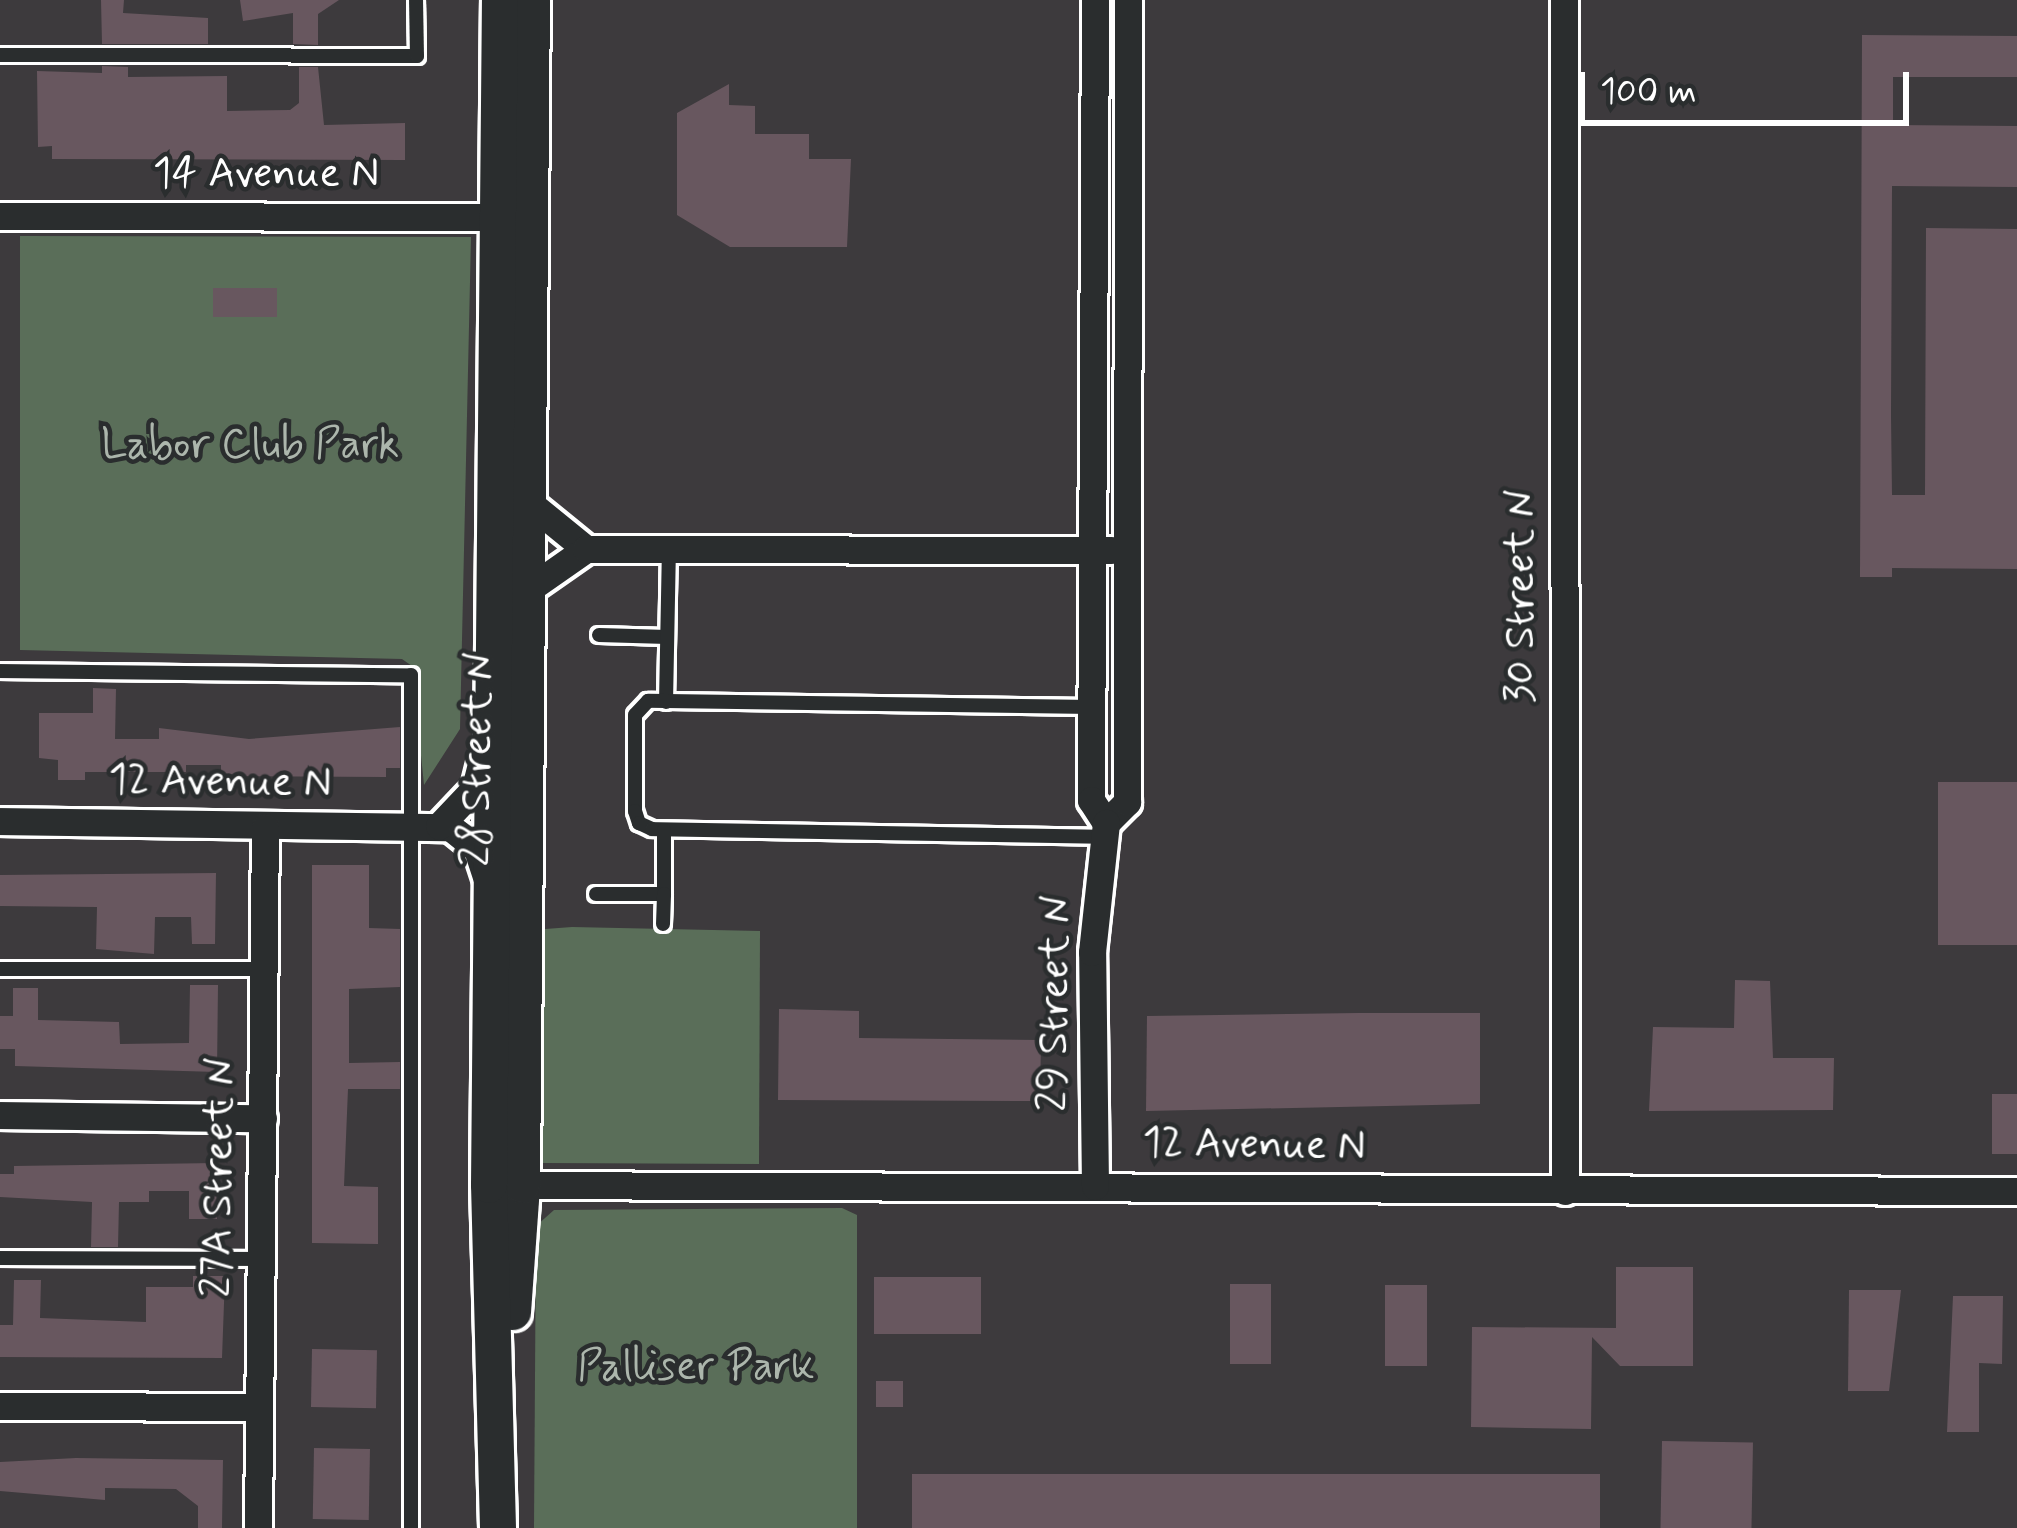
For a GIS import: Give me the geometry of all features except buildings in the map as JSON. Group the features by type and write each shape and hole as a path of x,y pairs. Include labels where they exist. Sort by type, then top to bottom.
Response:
{"main road":[{"name":"28 Street N","path":"498,1523 527,501 516,216 500,0"},
{"name":"28 Street N","path":"506,1185 493,901 491,726 516,216 532,0"}],"street":[{"path":"1095,0 1090,800 1106,830 1127,802 1128,0"},
{"name":"30 Street N","path":"1564,0 1565,1191"},
{"name":"14 Avenue N","path":"0,216 516,216"},
{"path":"527,501 586,549"},
{"path":"526,591 586,549 1127,550"},
{"path":"491,726 475,788 428,826 477,849 493,901"},
{"name":"12 Avenue N","path":"0,821 428,826"},
{"name":"27A Street N","path":"258,1528 265,827"},
{"name":"29 Street N","path":"1095,1186 1092,952 1106,830"},
{"path":"0,1115 263,1118"},
{"name":"12 Avenue N","path":"506,1185 2017,1191"},
{"path":"0,1406 258,1406"}],"lane":[{"path":"0,56 417,56 416,0"},
{"path":"665,702 669,549"},
{"path":"599,635 667,637"},
{"path":"0,670 411,675 428,826 411,1528"},
{"path":"1091,707 638,705 635,811 639,824 664,830 1106,830"},
{"path":"663,925 664,830"},
{"path":"596,894 664,894"},
{"path":"0,969 263,969"},
{"path":"0,1258 261,1259"}],"green space":[{"name":"Labor Club Park","path":"20,236 471,237 460,729 424,785 412,666 402,659 20,650"},
{"path":"532,930 760,931 759,1164 543,1163 533,1147"},
{"name":"Palliser Park","path":"842,1208 857,1215 857,1528 534,1528 536,1226 554,1210"}]}
